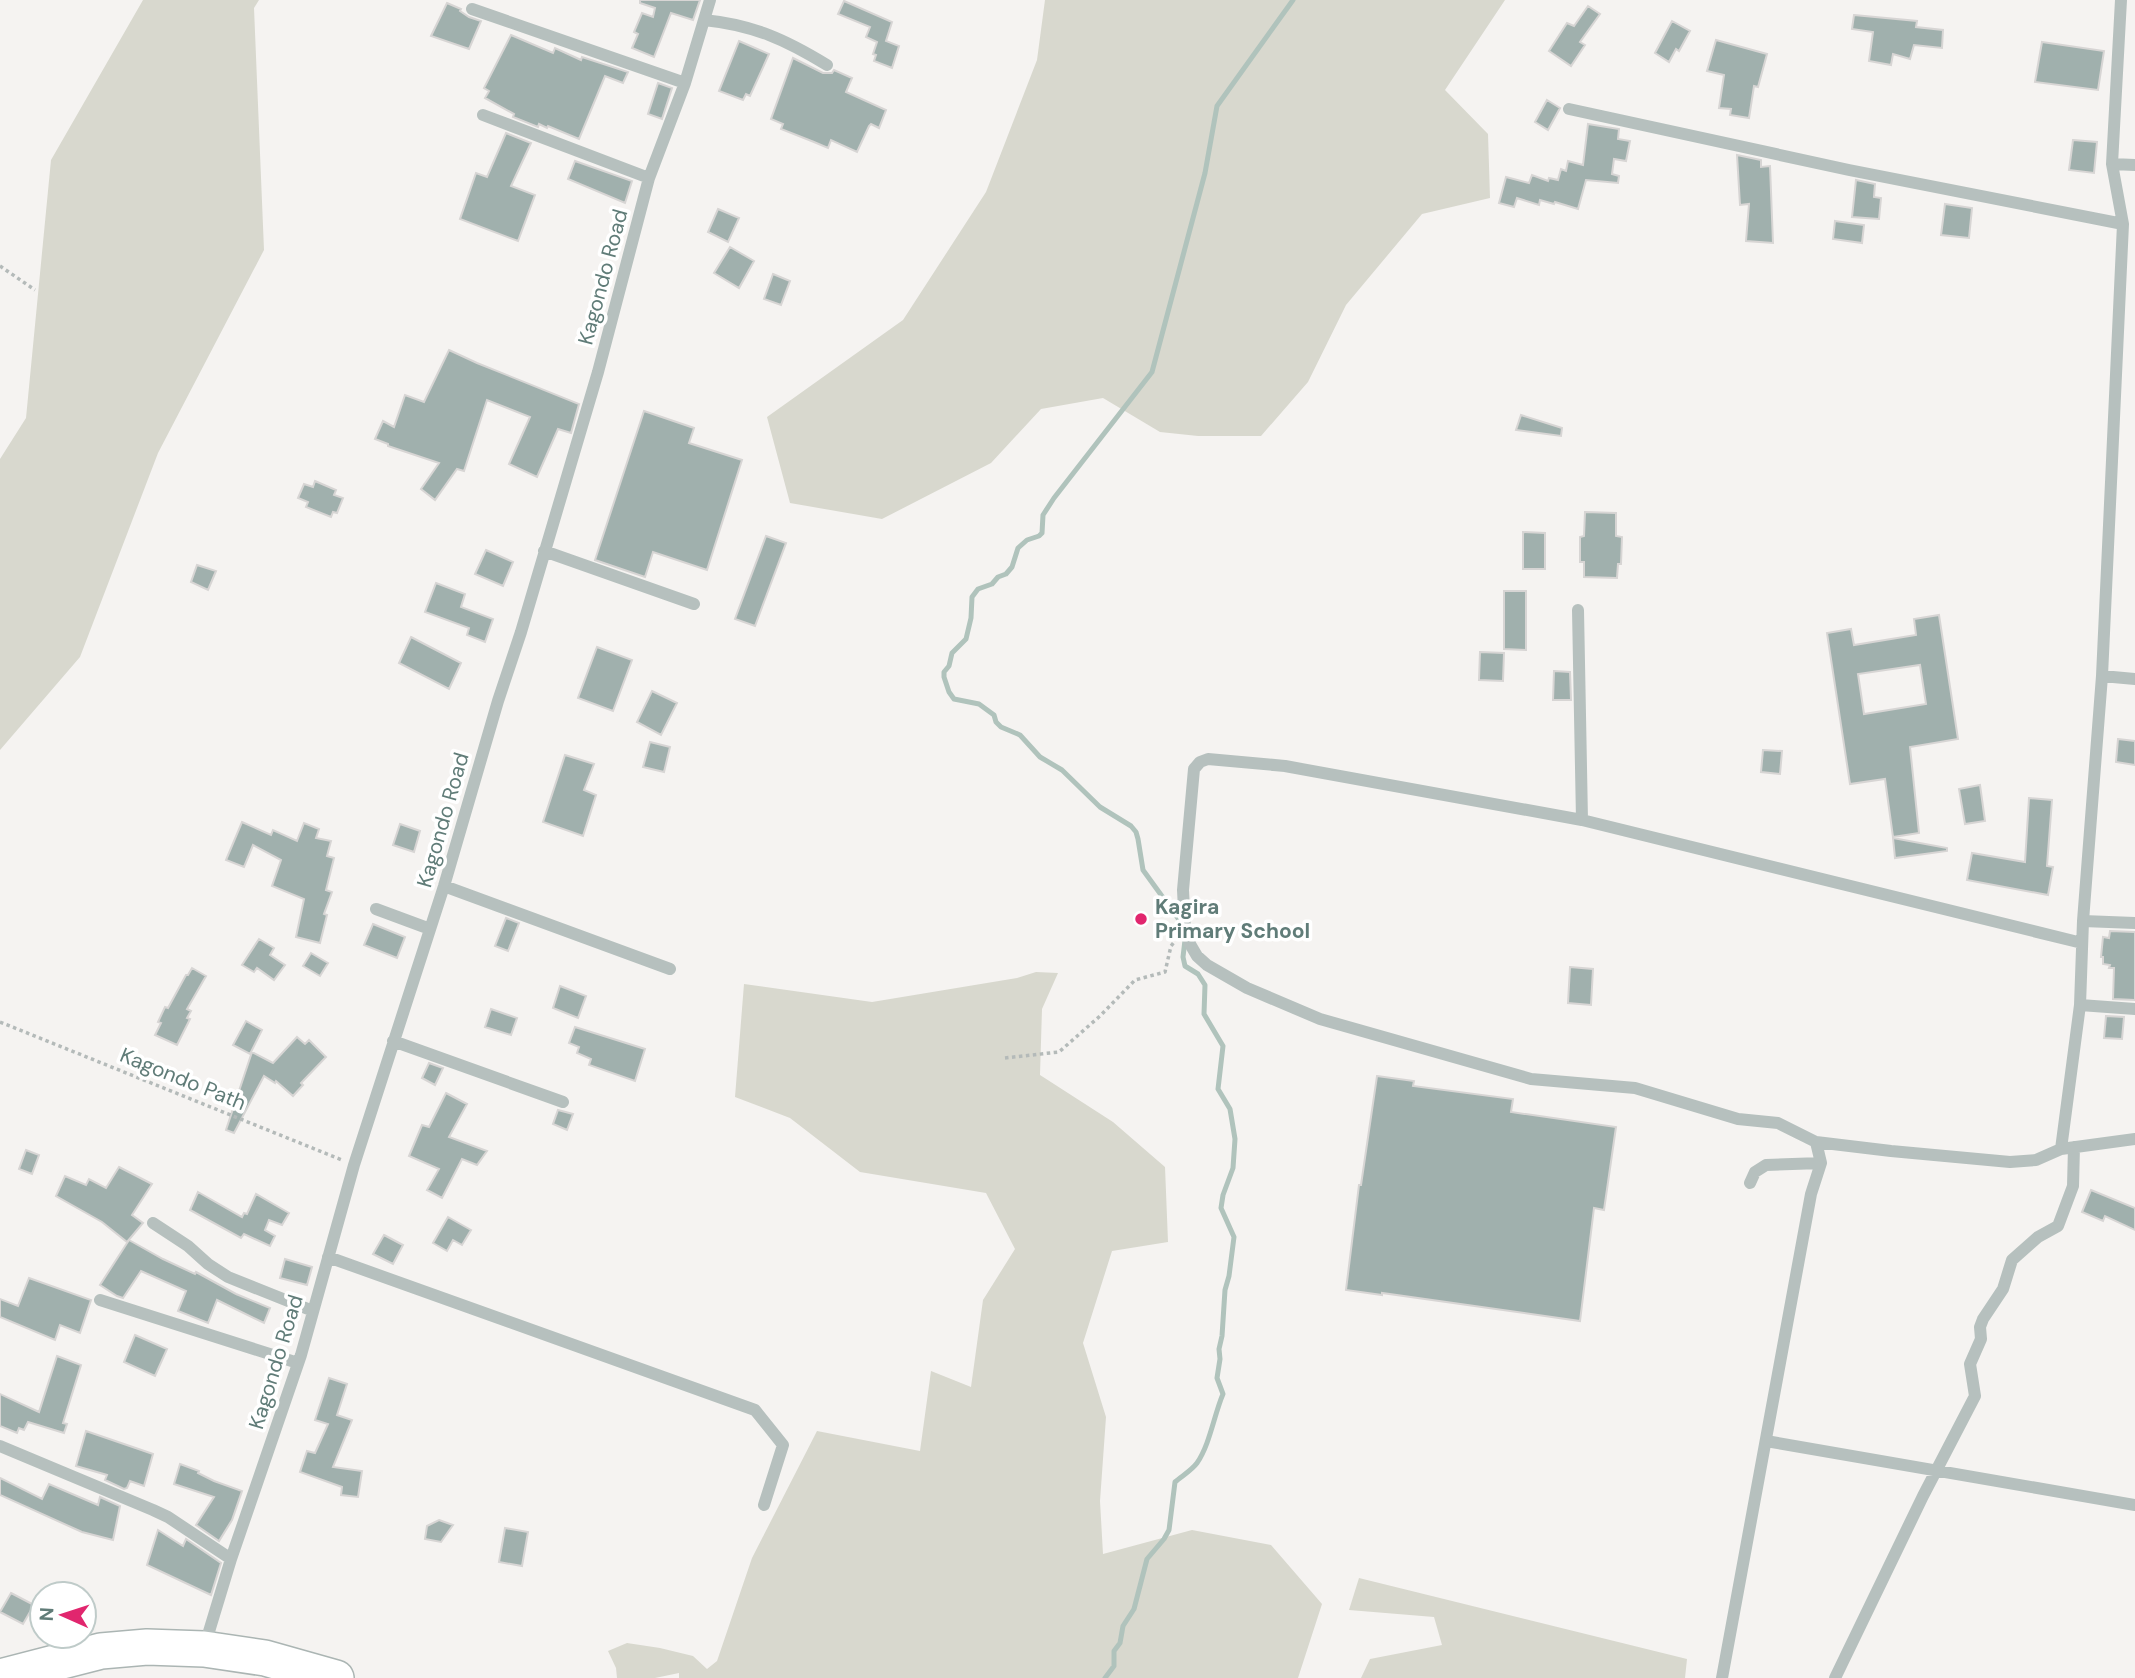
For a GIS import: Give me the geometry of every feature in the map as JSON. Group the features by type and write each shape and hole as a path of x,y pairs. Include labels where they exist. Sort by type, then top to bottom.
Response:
{"main road":[{"path":"0,1677 101,1651 147,1647 204,1649 265,1658 336,1678"}],"street":[{"name":"Kagondo Road","path":"204,1649 231,1559 298,1363 354,1165 444,887 598,372 649,178 685,83 710,0"},
{"path":"1835,1678 1975,1396 1970,1364 1981,1339 1980,1327 1983,1319 2003,1289 2012,1261 2038,1237 2058,1226 2073,1186 2067,1148 2080,1005 2081,943 2102,676 2123,224 2112,164 2121,0"},
{"path":"472,9 685,83"},
{"path":"704,20 772,35 827,65"},
{"path":"1569,109 1849,170 2123,224"},
{"path":"483,115 649,178"},
{"path":"2112,164 2135,165"},
{"path":"544,551 694,604"},
{"path":"1578,610 1582,820"},
{"path":"2102,676 2135,679"},
{"path":"2081,943 1582,820 1285,766 1208,759 1200,762 1194,769 1183,890 1185,928 1190,944 1207,965 1247,988 1320,1019 1531,1079 1635,1088 1738,1119 1778,1124 1815,1142 2010,1161 2036,1160 2067,1148 2135,1139"},
{"path":"444,887 670,969"},
{"path":"376,909 430,929"},
{"path":"2083,920 2135,923"},
{"path":"2080,1005 2135,1009"},
{"path":"393,1041 563,1102"},
{"path":"1722,1678 1811,1194 1821,1163 1815,1142"},
{"path":"1749,1184 1755,1172 1766,1165 1821,1163"},
{"path":"153,1223 188,1245 208,1264 228,1277 313,1311"},
{"path":"328,1256 755,1409 783,1445 764,1506"},
{"path":"100,1300 298,1363"},
{"path":"1766,1441 2135,1505"},
{"path":"0,1446 168,1517 231,1559"}],"path":[{"path":"0,266 35,290"},
{"path":"1005,1058 1059,1052 1135,980 1165,972 1171,946"},
{"name":"Kagondo Path","path":"0,1022 354,1165"}],"shaded area":[{"path":"143,0 259,0 254,8 264,250 158,453 80,657 0,750 0,459 26,418 51,160"},
{"path":"1045,0 1505,0 1445,90 1488,134 1490,198 1422,214 1346,305 1308,382 1261,436 1198,436 1160,432 1103,398 1041,409 991,463 882,519 790,503 767,417 903,320 986,192 1037,60"},
{"path":"1036,972 1058,973 1042,1009 1040,1075 1113,1122 1165,1167 1168,1242 1112,1251 1083,1343 1106,1417 1100,1501 1103,1554 1192,1530 1271,1545 1322,1604 1298,1678 679,1678 679,1673 655,1678 617,1678 616,1668 608,1651 627,1643 693,1656 707,1669 717,1661 752,1558 817,1431 920,1451 931,1371 971,1387 983,1300 1015,1249 986,1193 860,1172 790,1118 735,1097 744,984 872,1002 1017,978"},
{"path":"1359,1578 1687,1659 1685,1678 1361,1678 1370,1659 1442,1645 1434,1617 1349,1610"}],"building":[{"path":"640,0 700,0 693,20 671,13 654,57 632,48 638,34 634,32 642,13 653,17 655,8 640,3"},
{"path":"844,1 892,22 886,41 899,46 892,68 874,61 877,42 866,37 870,27 838,14"},
{"path":"447,3 481,21 469,49 431,36"},
{"path":"1588,6 1600,14 1580,42 1585,45 1571,66 1549,51 1567,23 1574,26"},
{"path":"1854,15 1917,21 1916,27 1943,30 1942,48 1914,45 1910,59 1893,54 1891,65 1869,61 1873,32 1852,29"},
{"path":"1672,21 1690,31 1679,51 1676,49 1669,62 1655,53"},
{"path":"511,35 553,53 555,48 581,60 582,57 628,72 623,83 605,76 579,139 548,126 547,128 539,124 538,127 513,117 514,114 485,98 489,91 484,88"},
{"path":"1716,40 1767,54 1758,87 1754,86 1749,118 1730,115 1731,109 1719,108 1724,75 1707,71"},
{"path":"739,41 769,54 750,96 746,94 743,100 719,91"},
{"path":"2042,42 2104,51 2098,90 2035,82"},
{"path":"793,58 823,73 832,73 834,70 852,78 846,92 886,110 879,128 871,124 869,126 857,152 831,140 828,148 781,129 783,124 771,119"},
{"path":"658,83 672,88 662,119 648,114"},
{"path":"1547,100 1560,108 1548,130 1535,122"},
{"path":"1588,124 1619,129 1618,139 1630,141 1626,161 1614,159 1612,174 1619,176 1618,183 1586,180 1578,209 1540,200 1539,205 1517,198 1514,207 1499,203 1506,177 1529,183 1532,175 1548,181 1549,178 1558,180 1561,169 1566,171 1568,161 1583,165"},
{"path":"506,133 531,143 511,186 535,195 518,241 460,219 476,173 487,177"},
{"path":"2073,140 2097,142 2094,173 2069,170"},
{"path":"1737,155 1761,160 1761,167 1770,166 1773,243 1746,241 1749,204 1740,205"},
{"path":"575,161 632,181 625,203 568,179"},
{"path":"1856,180 1875,184 1874,197 1881,198 1879,219 1852,217"},
{"path":"1945,204 1972,208 1969,238 1941,235"},
{"path":"718,209 739,218 728,242 708,232"},
{"path":"1835,221 1864,225 1862,243 1833,239"},
{"path":"730,247 754,261 739,288 714,273"},
{"path":"773,274 790,281 781,305 764,299"},
{"path":"449,350 579,404 571,433 558,429 537,477 509,464 530,417 487,400 464,471 457,469 435,500 421,489 439,463 375,439 383,421 394,427 405,395 424,402"},
{"path":"644,411 694,428 689,443 742,460 707,570 653,552 645,577 595,560"},
{"path":"1521,415 1562,428 1561,436 1516,430"},
{"path":"315,481 336,490 334,495 343,498 337,513 333,512 331,517 306,507 308,502 298,498 304,484 313,487"},
{"path":"1585,512 1616,513 1616,536 1622,537 1621,564 1618,564 1617,578 1584,577 1584,562 1580,562 1580,537 1584,536"},
{"path":"1523,532 1545,533 1545,569 1523,569"},
{"path":"766,536 786,543 755,626 735,619"},
{"path":"486,550 513,562 503,586 475,574"},
{"path":"197,565 216,571 208,590 191,582"},
{"path":"436,583 465,594 461,607 493,619 485,642 467,635 469,628 425,612"},
{"path":"1504,591 1526,591 1526,650 1504,649"},
{"path":"1939,615 1958,739 1910,747 1919,833 1893,837 1885,779 1850,784 1827,633 1851,629 1854,645 1916,635 1914,619","holes":["1920,665 1926,704 1864,714 1858,674"]},
{"path":"411,637 461,663 449,689 399,663"},
{"path":"597,647 632,660 613,711 578,698"},
{"path":"1480,652 1504,653 1503,681 1479,680"},
{"path":"1554,671 1570,672 1571,700 1553,700"},
{"path":"652,691 677,703 661,735 637,722"},
{"path":"2118,739 2135,741 2135,765 2116,762"},
{"path":"650,742 670,747 664,772 643,767"},
{"path":"1763,750 1782,751 1780,774 1761,772"},
{"path":"565,755 594,764 584,790 596,795 583,836 543,822"},
{"path":"1980,785 1985,821 1965,824 1959,789"},
{"path":"2029,798 2052,800 2047,866 2053,867 2048,895 1967,880 1972,853 2025,862"},
{"path":"242,822 271,835 273,830 297,841 304,823 319,829 316,838 331,841 327,856 334,858 326,890 332,892 324,914 327,915 320,943 296,937 304,899 272,886 281,860 253,845 244,867 226,860"},
{"path":"400,824 420,831 414,852 393,845"},
{"path":"1893,838 1947,848 1947,851 1895,858"},
{"path":"506,918 519,923 508,951 495,946"},
{"path":"373,924 405,937 397,958 364,945"},
{"path":"2110,931 2135,932 2135,1000 2113,999 2114,968 2103,964 2101,957 2103,937 2109,938"},
{"path":"259,939 274,948 270,955 285,965 274,980 257,968 254,972 242,965"},
{"path":"311,953 328,963 320,976 303,966"},
{"path":"1570,967 1593,969 1591,1005 1568,1003"},
{"path":"192,968 206,976 187,1009 191,1011 187,1018 190,1019 177,1045 155,1035 165,1007 168,1008"},
{"path":"560,986 586,996 578,1018 553,1008"},
{"path":"491,1009 517,1018 511,1035 485,1027"},
{"path":"2106,1016 2124,1017 2122,1039 2104,1038"},
{"path":"246,1021 262,1030 250,1054 233,1045"},
{"path":"575,1027 645,1049 635,1081 589,1065 591,1059 577,1053 579,1047 569,1043"},
{"path":"297,1037 305,1044 309,1040 326,1057 301,1083 303,1085 293,1096 276,1081 275,1083 264,1076 234,1133 226,1130 252,1052 273,1063"},
{"path":"429,1063 443,1068 435,1085 422,1078"},
{"path":"1377,1076 1414,1081 1413,1086 1513,1099 1511,1112 1616,1127 1604,1210 1594,1208 1580,1321 1346,1290 1359,1185"},
{"path":"446,1093 467,1104 449,1137 487,1151 477,1165 462,1159 442,1198 427,1190 439,1169 409,1156 422,1125 429,1127"},
{"path":"558,1110 573,1114 567,1130 553,1124"},
{"path":"26,1150 39,1155 32,1174 19,1169"},
{"path":"119,1167 152,1184 132,1215 143,1223 127,1242 102,1222 56,1196 65,1176 86,1185 89,1179 106,1188"},
{"path":"2091,1190 2135,1208 2135,1230 2105,1216 2103,1221 2082,1212"},
{"path":"198,1192 242,1217 244,1213 247,1214 256,1194 289,1213 282,1225 269,1220 265,1230 275,1236 270,1246 244,1234 241,1238 190,1210"},
{"path":"448,1217 471,1230 462,1245 453,1240 447,1251 433,1243"},
{"path":"384,1235 403,1245 393,1264 373,1254"},
{"path":"129,1240 163,1259 270,1308 264,1323 217,1300 208,1323 178,1311 186,1291 141,1271 123,1298 117,1296 100,1285"},
{"path":"285,1259 312,1267 307,1285 280,1278"},
{"path":"29,1278 91,1300 80,1333 60,1325 55,1340 0,1317 0,1299 18,1306"},
{"path":"135,1335 167,1349 155,1376 124,1362"},
{"path":"57,1356 81,1365 63,1423 67,1424 64,1433 28,1422 24,1430 19,1428 17,1433 0,1426 0,1394 39,1412"},
{"path":"329,1378 347,1384 337,1415 352,1420 333,1467 362,1471 358,1497 341,1495 342,1487 300,1472 307,1451 315,1453 328,1424 315,1420"},
{"path":"86,1431 153,1454 144,1486 130,1481 124,1489 105,1480 107,1475 76,1466"},
{"path":"180,1464 242,1491 232,1520 219,1541 196,1525 214,1497 174,1484"},
{"path":"0,1478 42,1499 49,1484 98,1505 100,1497 120,1506 113,1540 82,1532 0,1495"},
{"path":"439,1520 453,1525 441,1542 425,1539 427,1526"},
{"path":"505,1528 528,1532 522,1566 499,1562"},
{"path":"158,1530 183,1546 186,1539 221,1563 211,1595 147,1565"},
{"path":"11,1593 28,1602 28,1615 23,1624 0,1612"}],"waterway":[{"path":"1180,921 1143,870 1138,839 1131,826 1100,807 1062,770 1040,757 1020,735 1001,727 994,715 979,704 954,699 949,692 944,672 949,666 952,653 966,639 972,597 978,589 992,584 998,577 1006,574 1012,567 1018,548 1042,533 1043,515 1054,498 1152,372 1205,173 1217,106 1293,0"},
{"path":"1105,1678 1114,1666 1114,1651 1120,1643 1123,1626 1134,1609 1147,1559 1169,1530 1175,1482 1197,1463 1209,1438 1223,1394 1217,1378 1219,1349 1234,1237 1221,1208 1233,1168 1235,1139 1230,1109 1218,1089 1223,1046 1204,1014 1205,985 1198,974 1185,966 1185,940"}],"place":[{"name":"Kagira Primary School","path":"1141,919"}]}
